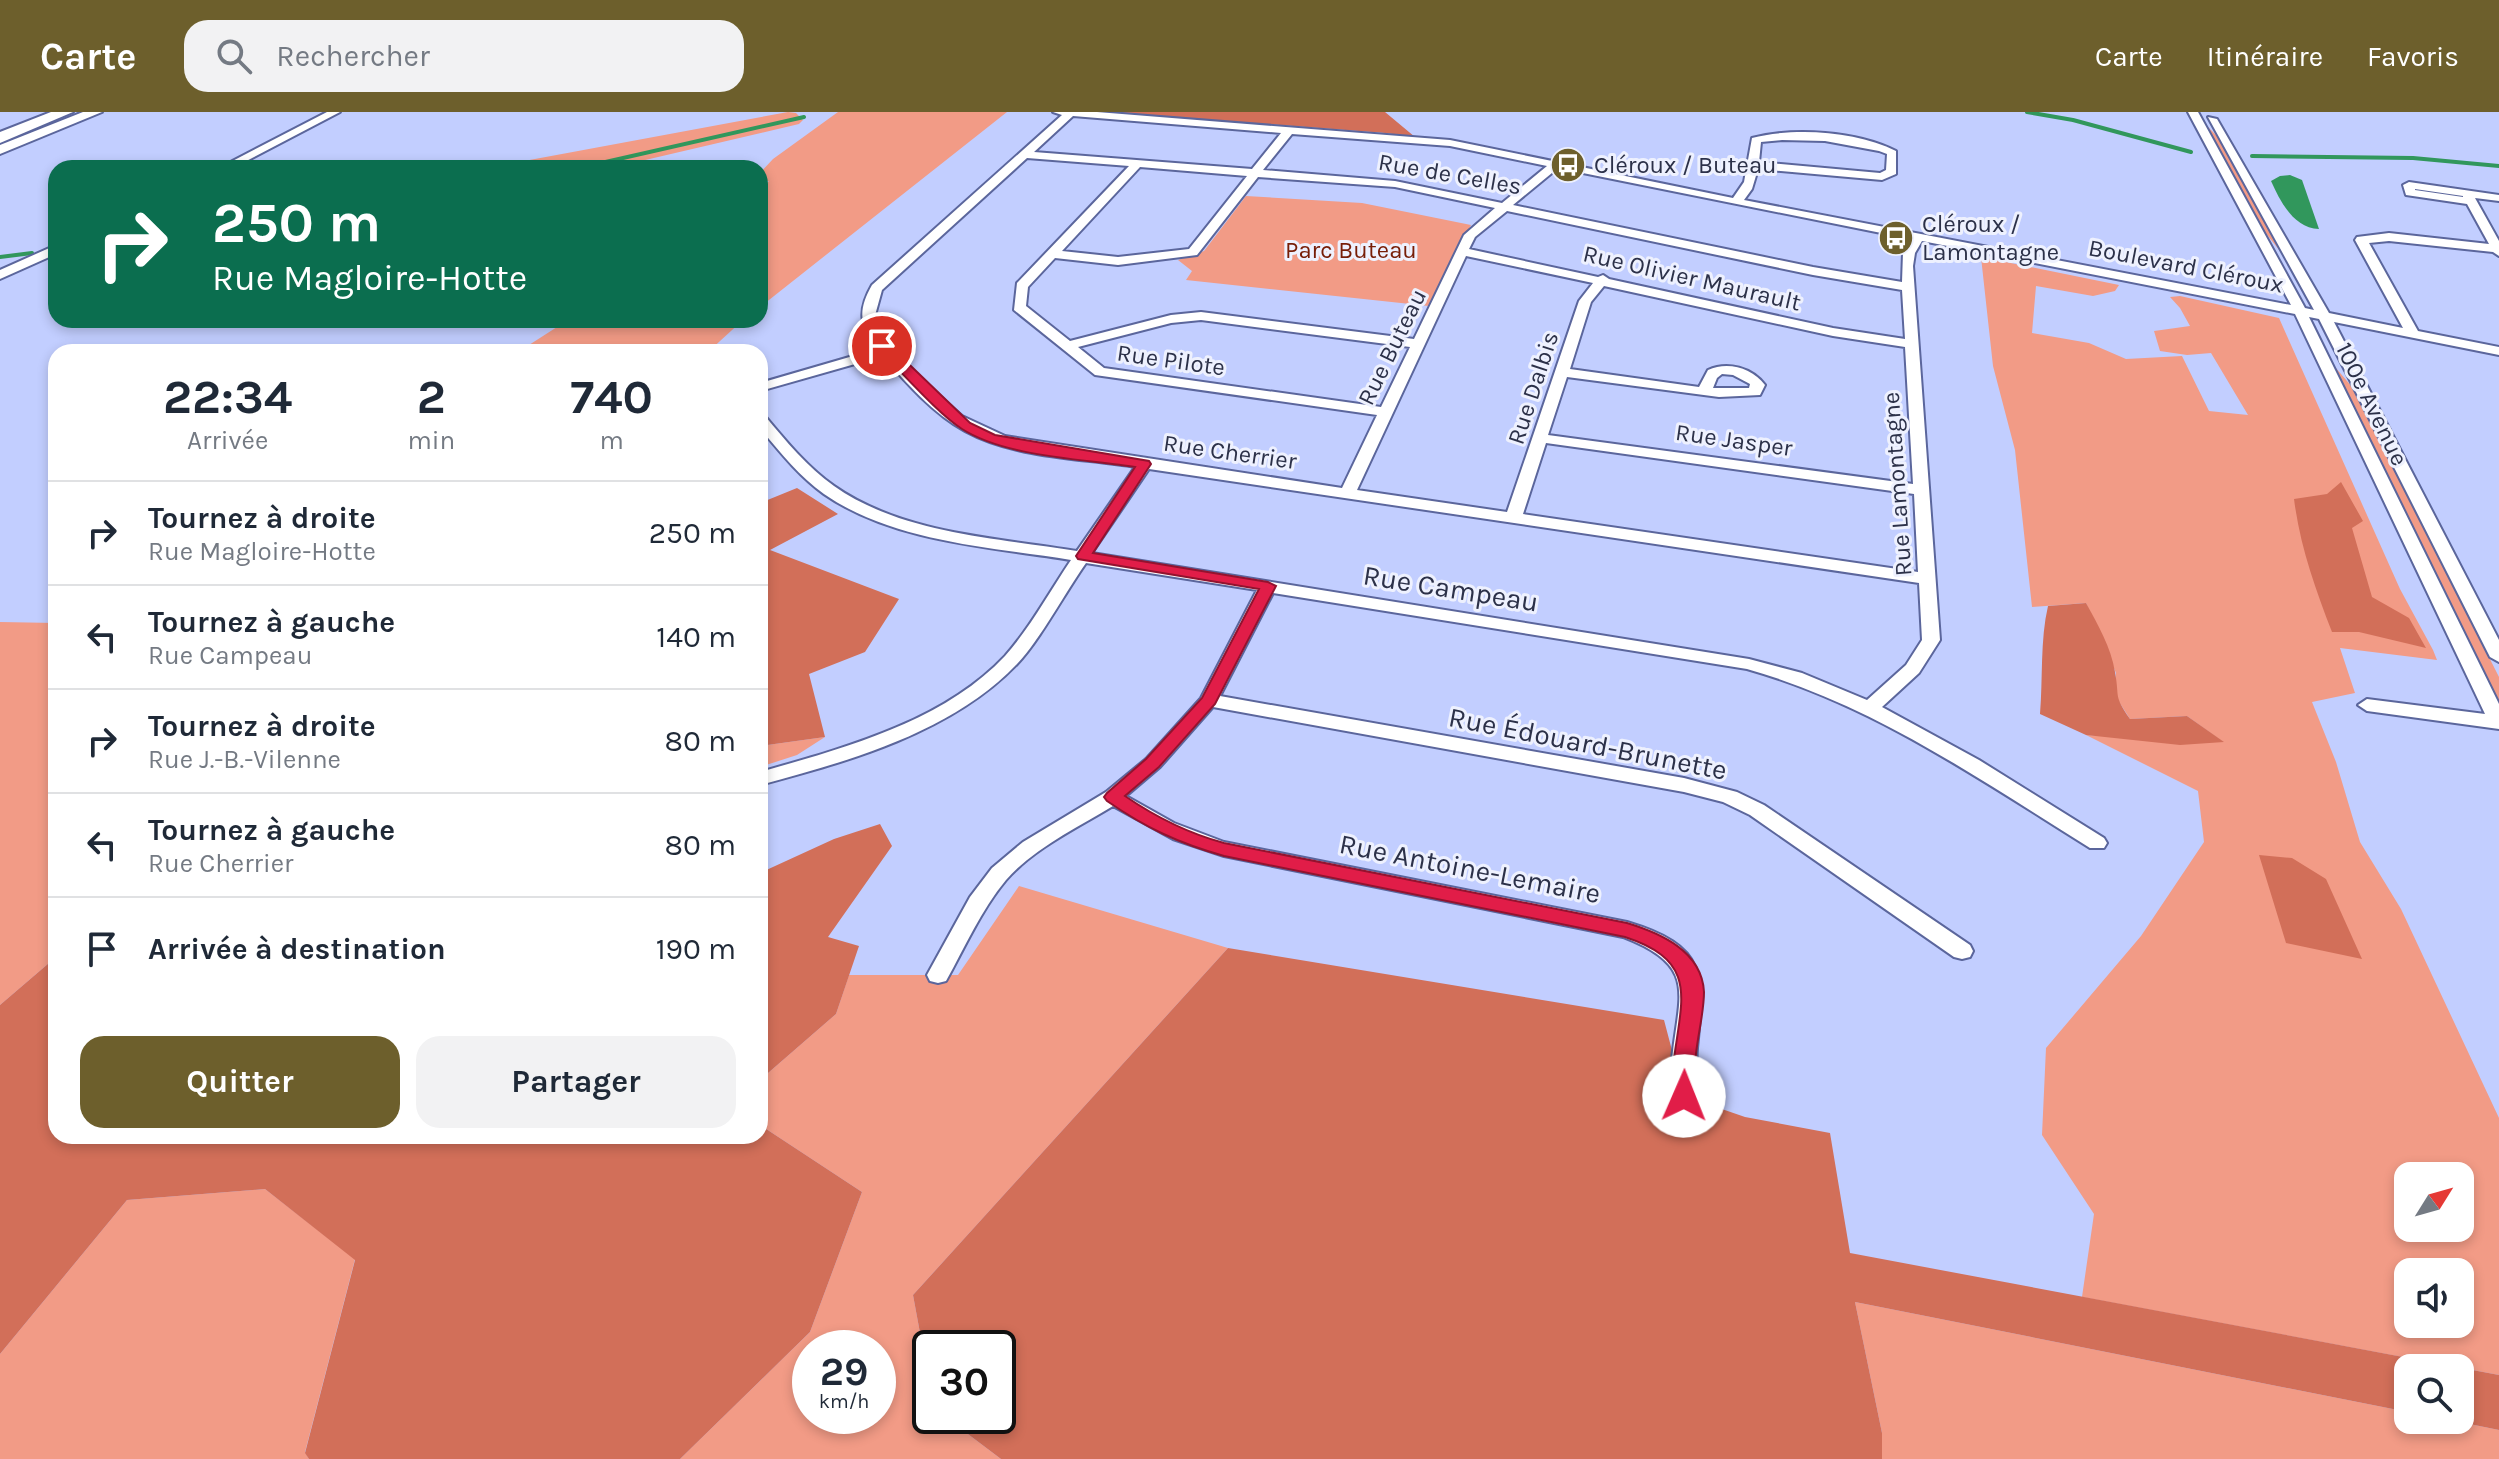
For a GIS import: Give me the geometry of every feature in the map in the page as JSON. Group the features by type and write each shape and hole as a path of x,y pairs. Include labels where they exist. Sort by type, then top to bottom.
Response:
{"highway":[{"path":"0,138 65,112"}],"main road":[{"path":"0,150 95,112"}],"street":[{"path":"241,160 335,112"},
{"name":"Boulevard Cléroux","path":"1058,112 1450,143 1735,202 2499,351"},
{"name":"100e Avenue","path":"2193,112 2299,312 2499,722"},
{"name":"100e Avenue","path":"2209,112 2260,208 2324,316 2499,657"},
{"name":"Rue Cherrier","path":"1071,113 877,288 870,300 868,324 886,351 965,426 1020,445 1928,579"},
{"path":"1053,254 1118,261 1188,255 1290,129"},
{"path":"1735,202 1749,188 1752,165 1756,140 1770,136 1879,146 1892,153 1892,172 1882,177 1752,165"},
{"name":"Rue de Celles","path":"1026,155 1395,184 1856,280 1909,287"},
{"name":"Rue Pilote","path":"1138,163 1022,286 1019,307 1091,367 1112,374 1385,412"},
{"name":"Rue Buteau","path":"1348,492 1462,251 1476,228 1555,165"},
{"path":"2498,251 2468,197 2499,198"},
{"name":"Rue Lamontagne","path":"1870,707 1906,679 1922,660 1931,640 1909,287 1909,253 1918,237"},
{"path":"2413,333 2361,240 2389,237 2498,251"},
{"name":"Rue Olivier Maurault","path":"1462,251 1603,279 1833,332 1912,344"},
{"path":"0,275 48,253"},
{"name":"Rue Dalbis","path":"1514,516 1585,301 1603,279"},
{"path":"1066,346 1171,319 1201,316 1420,344"},
{"path":"768,385 886,351"},
{"path":"1563,372 1705,390"},
{"name":"Rue Campeau","path":"768,435 773,445 829,489 874,513 951,535 1749,664 1792,674 1870,707 2097,843"},
{"name":"Rue Jasper","path":"1540,438 1921,490"},
{"path":"768,777 871,745 951,708 983,686 1012,659 1144,464"},
{"path":"938,975 978,902 1000,873 1030,847 1113,797 1153,763 1209,700 1268,586"},
{"name":"Rue Édouard-Brunette","path":"1209,700 1684,785 1730,797 1767,816 1962,951"},
{"path":"2499,722 2371,711 2499,735"},
{"name":"Rue Antoine-Lemaire","path":"1113,797 1151,823 1188,839 1224,849 1627,930 1655,939 1678,958 1689,974 1693,992 1682,1081 1684,1096"}],"green space":[{"path":"788,112 796,113 803,120 799,124 645,160 530,160"},
{"path":"838,112 1007,112 768,301 768,164"},
{"path":"2202,121 2217,136 2284,256 2252,216"},
{"name":"Parc Buteau","path":"1246,196 1362,203 1471,225 1429,306 1186,280 1192,271 1178,260 1204,251"},
{"path":"1981,257 2119,285 2115,291 2093,296 2036,286 2032,333 2089,343 2126,359 2182,356 2209,411 2248,415 2211,353 2187,355 2160,351 2154,331 2190,326 2170,297 2180,296 2279,318 2400,589 2437,660 2340,648 2355,693 2312,702 2336,762 2360,842 2401,909 2499,1118 2499,1375 2474,1370 2474,1354 2394,1355 2082,1297 2094,1214 2042,1135 2046,1048 2141,936 2204,842 2198,791 2086,735 2223,742 2187,716 2130,719 2116,697 2116,673 2086,603 2032,607 2015,450 1993,366"},
{"path":"556,328 734,328 717,344 530,344"},
{"path":"2329,360 2353,388 2499,677 2499,702"},
{"path":"0,622 48,623 48,964 0,1005"},
{"path":"825,737 797,755 768,764 768,745"},
{"path":"1019,886 1228,948 913,1295 919,1330 912,1330 912,1434 968,1434 1001,1459 680,1459 792,1350 792,1434 896,1434 896,1330 811,1330 862,1192 768,1130 768,1073 836,1014 849,975 958,975"},
{"path":"265,1189 355,1259 305,1452 309,1459 0,1459 0,1354 127,1200"},
{"path":"1855,1302 2394,1409 2394,1434 2474,1434 2474,1425 2499,1430 2499,1459 1882,1459 1882,1433"}],"shaded area":[{"path":"1109,112 1385,112 1415,137 1385,133"},
{"path":"2290,175 2302,180 2319,229 2310,228 2295,219 2279,198 2271,181"},
{"path":"2341,482 2363,521 2352,528 2372,597 2409,618 2426,648 2359,632 2332,632 2309,567 2294,499 2327,494"},
{"path":"797,488 838,514 770,550 899,599 865,652 809,674 825,737 768,745 768,500"},
{"path":"2086,603 2107,645 2119,700 2130,719 2187,716 2224,742 2180,745 2086,735 2040,714 2048,606"},
{"path":"880,824 892,846 828,937 859,946 836,1014 768,1073 768,869 834,839"},
{"path":"2259,855 2292,858 2326,879 2362,959 2286,943"},
{"path":"1228,948 1664,1020 1684,1096 1745,1117 1830,1133 1850,1253 2394,1355 2394,1409 1855,1302 1882,1433 1882,1459 1001,1459 968,1434 1016,1434 1016,1330 919,1330 913,1295"},
{"path":"48,964 48,1144 768,1144 768,1130 862,1192 811,1330 792,1330 792,1350 680,1459 309,1459 305,1453 355,1260 265,1189 127,1200 0,1354 0,1005"},
{"path":"2474,1370 2499,1375 2499,1430 2474,1425"}],"waterway":[{"path":"2027,112 2073,120 2191,152"},
{"path":"614,160 804,117"},
{"path":"2252,156 2413,158 2499,166"},
{"path":"0,257 32,253"}],"place":[{"name":"Cléroux / Buteau","path":"1568,165"},
{"name":"Cléroux / Lamontagne","path":"1896,238"}],"route":[{"path":"882,346 965,426 1020,445 1144,464 1084,556 1268,586 1209,700 1153,763 1113,797 1151,823 1188,839 1224,849 1627,930 1655,939 1678,958 1689,974 1693,992 1682,1081 1684,1096"}]}
